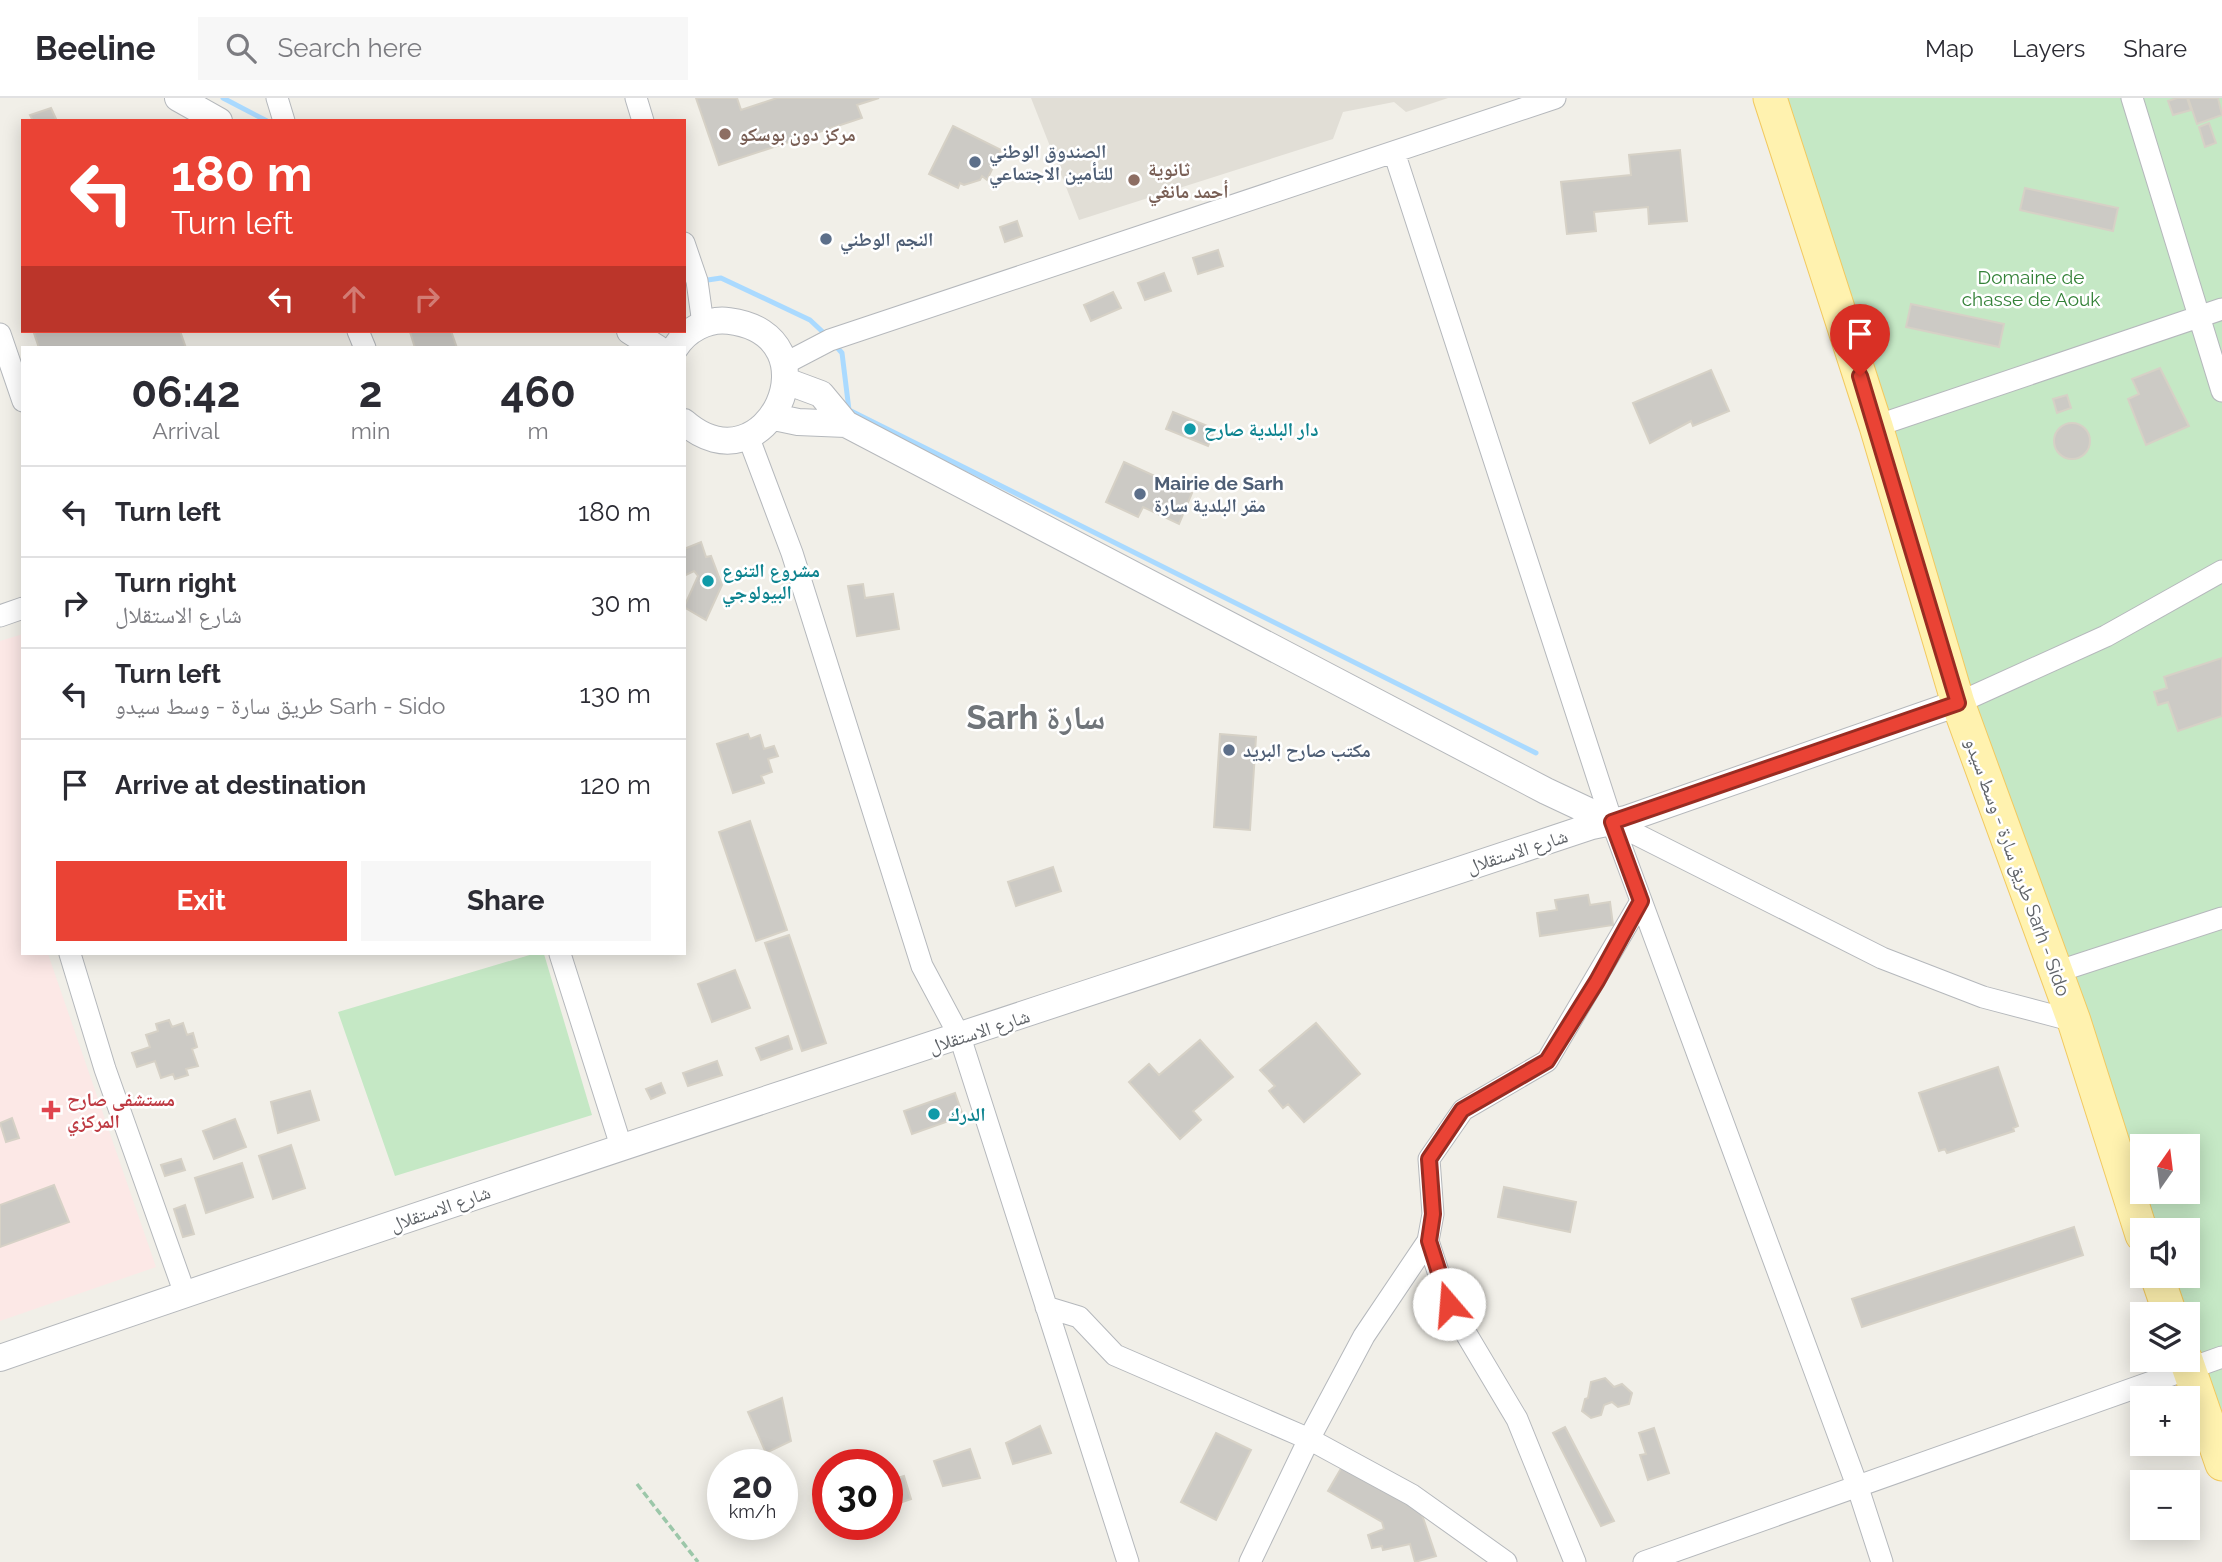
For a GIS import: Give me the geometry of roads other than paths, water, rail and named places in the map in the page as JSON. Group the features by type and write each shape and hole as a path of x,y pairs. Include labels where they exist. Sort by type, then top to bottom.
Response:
{"main road":[{"name":"طريق سارة - وسط سيدو Sarh - Sido","path":"1770,98 1876,426 1958,703 2074,1021 2137,1218"},
{"path":"2191,1372 2222,1464"}],"street":[{"path":"178,98 215,119"},
{"path":"277,98 283,119"},
{"path":"636,98 642,119"},
{"path":"785,373 830,340 1555,98"},
{"path":"2132,98 2222,391"},
{"path":"1394,152 1612,822 1858,1488 1882,1562"},
{"path":"686,249 697,281 703,324"},
{"path":"1876,426 2222,309"},
{"path":"677,346 690,332 703,324 723,320 743,323 768,339 785,373 783,400 774,416 748,436 730,440 711,438 686,423"},
{"path":"633,333 654,346"},
{"path":"0,334 21,395"},
{"path":"785,373 821,394 846,424 1522,778 1882,958 1983,997 2074,1021"},
{"path":"774,416 798,422 846,424"},
{"path":"748,436 792,553 922,966 960,1037 1128,1562"},
{"path":"1958,703 2106,636 2222,572"},
{"path":"0,616 21,609"},
{"name":"شارع الاستقلال","path":"0,1358 621,1146 960,1037 1579,830 1612,822 1958,703"},
{"path":"1250,1562 1309,1440 1364,1336 1429,1241 1433,1214 1429,1159 1462,1110 1547,1061 1597,981 1641,901"},
{"path":"2056,972 2222,918"},
{"path":"70,955 105,1069 185,1294"},
{"path":"561,955 621,1146"},
{"path":"1429,1241 1449,1304 1517,1419 1575,1562"},
{"path":"1046,1307 1079,1317 1115,1355 1309,1440 1412,1495 1506,1562"},
{"path":"2200,1362 2222,1357"},
{"path":"1644,1562 1858,1488 2167,1372"}],"waterway":[{"path":"223,98 263,119"},
{"path":"701,281 721,278 810,320 826,335"},
{"path":"835,345 842,353 849,410 1536,753"}],"place":[{"name":"مركز دون بوسكو","path":"725,134"},
{"name":"الصندوق الوطني للتأمين الاجتماعي","path":"975,162"},
{"name":"ثانوية أحمد مانغي","path":"1134,180"},
{"name":"النجم الوطني","path":"826,239"},
{"name":"دار البلدية صارح","path":"1190,429"},
{"name":"Mairie de Sarh مقر البلدية سارة","path":"1140,494"},
{"name":"مشروع التنوع البيولوجي","path":"708,581"},
{"name":"مكتب صارح البريد","path":"1229,750"},
{"name":"مستشفى صارح المركزي","path":"51,1110"},
{"name":"الدرك","path":"934,1114"}],"district":[{"name":"Sarh سارة","path":"1036,717"}],"park label":[{"name":"Domaine de chasse de Aouk","path":"2031,288"}]}
